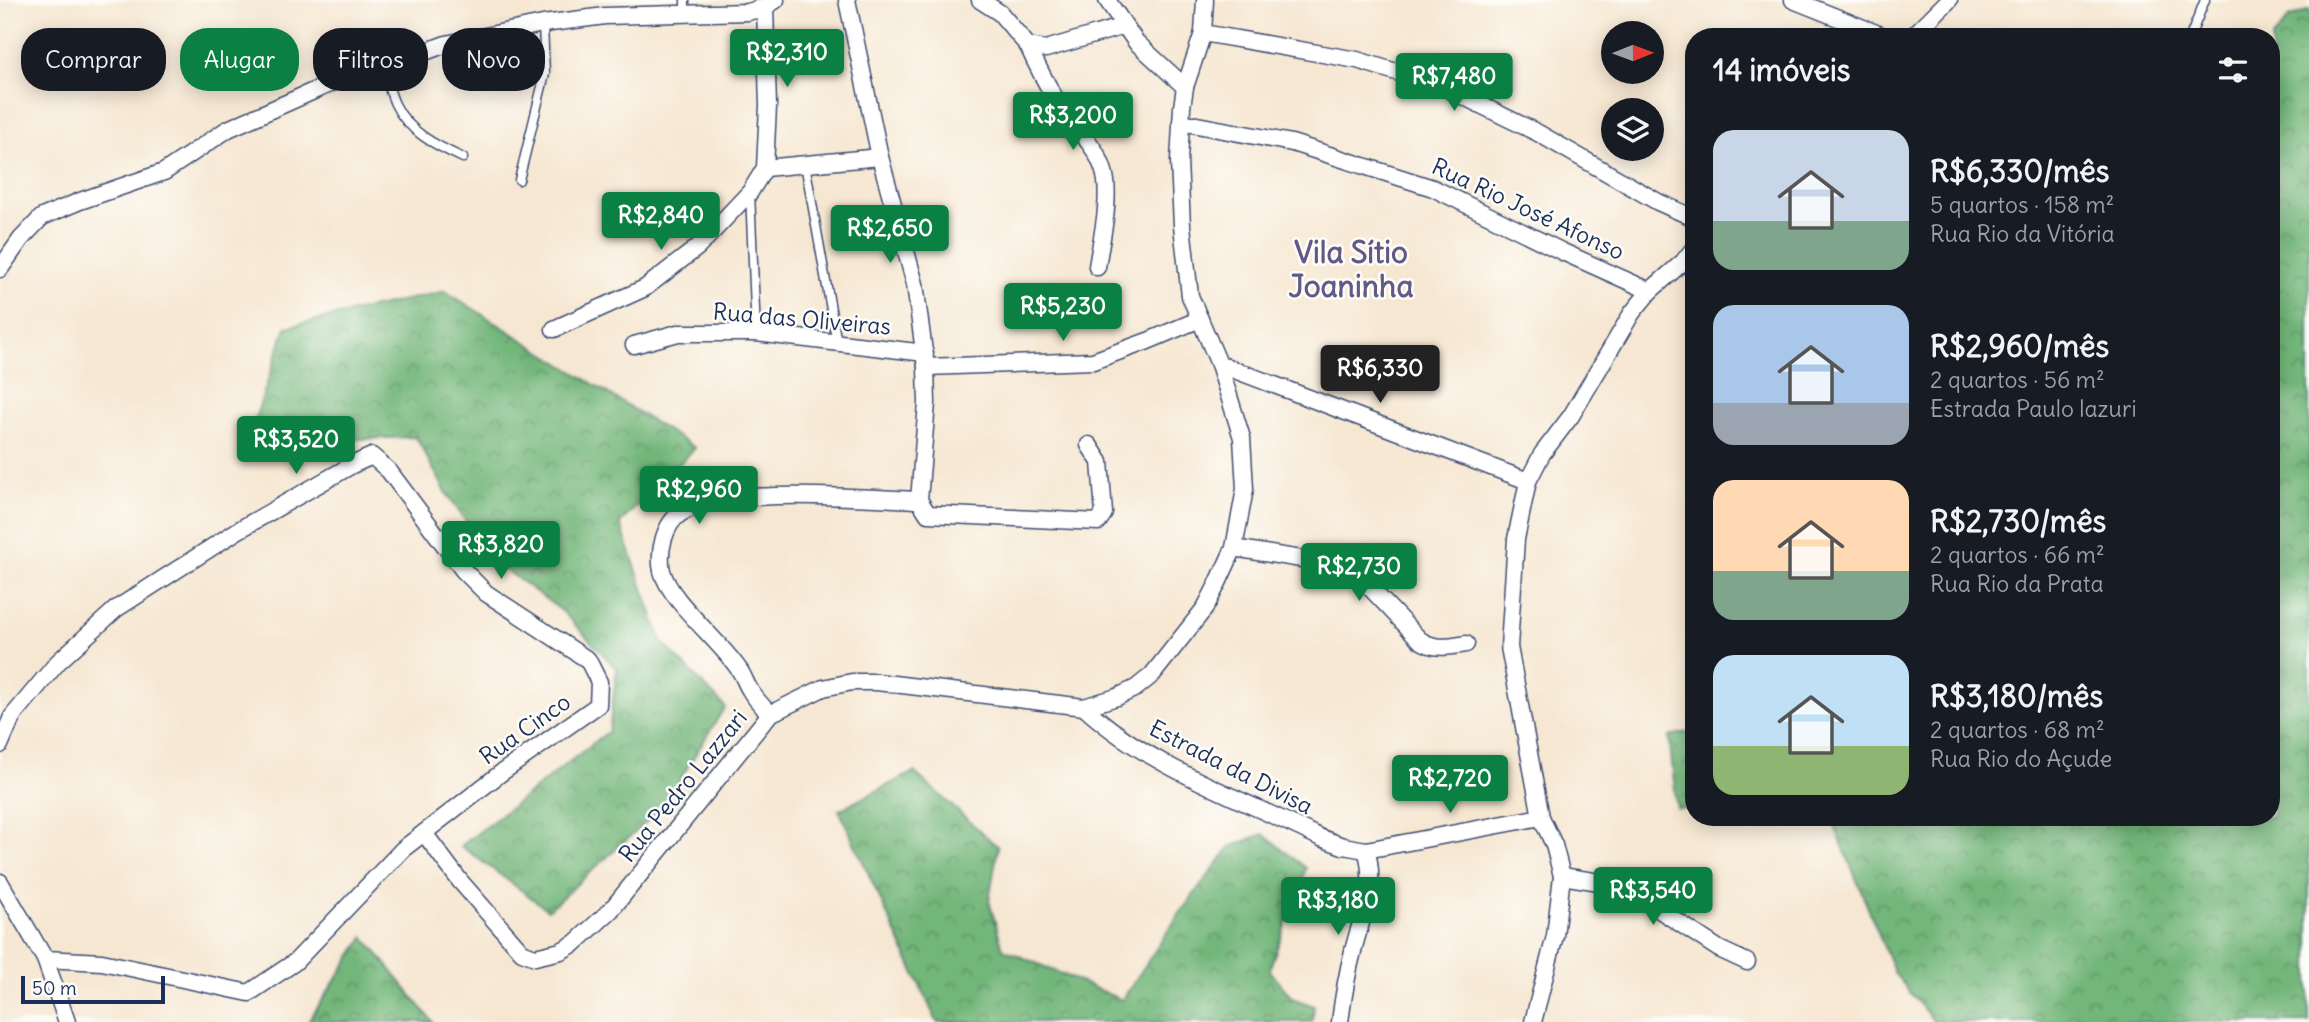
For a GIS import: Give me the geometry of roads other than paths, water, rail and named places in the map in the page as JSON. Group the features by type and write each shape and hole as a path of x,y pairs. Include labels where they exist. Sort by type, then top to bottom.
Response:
{"street":[{"path":"980,0 1000,13 1028,46 1060,107 1085,136 1098,157 1106,179 1106,204 1097,267"},
{"path":"1107,0 1124,26 1157,63 1185,87"},
{"path":"1084,707 1118,697 1136,688 1152,675 1205,608 1234,548 1245,489 1242,438 1219,364 1190,296 1185,261 1179,162 1181,122 1185,87 1203,33 1205,0"},
{"path":"1793,0 1863,28"},
{"path":"1921,28 1949,0"},
{"path":"847,2 880,157 915,284 925,360 926,415 919,500 928,513 1098,522 1104,513 1100,462 1090,445"},
{"path":"428,51 446,44 618,8 652,14 685,7 770,3 765,168 750,192 698,247 645,288 554,329"},
{"path":"1028,46 1046,49 1124,26"},
{"path":"1203,33 1357,60 1442,86 1538,134 1658,202 1685,214"},
{"path":"0,269 21,239 42,217 164,172 228,129 314,91"},
{"name":"Rua Rio José Afonso","path":"1181,122 1292,143 1433,188 1650,291"},
{"path":"765,168 880,157"},
{"path":"1533,1022 1555,936 1562,876 1555,845 1541,817 1509,647 1516,539 1528,481 1542,454 1571,416 1632,313 1650,291 1685,259"},
{"name":"Rua das Oliveiras","path":"635,345 678,333 757,333 925,360 1093,361 1200,319"},
{"path":"1219,364 1528,481"},
{"name":"Rua Cinco","path":"0,745 12,717 58,662 116,609 237,531 372,456 389,471 463,570 486,593 588,660 599,682 598,705 501,773 403,849 295,962 249,993 102,962 45,959"},
{"path":"770,715 751,693 741,671 671,590 662,571 661,550 666,530 680,514 732,500 793,496 919,500"},
{"path":"1234,548 1338,565 1355,572 1420,640 1430,647 1444,648 1466,644"},
{"name":"Rua Pedro Lazzari","path":"424,833 502,932 522,952 534,957 546,956 575,943 611,910 770,715 823,688 852,682 877,682 1084,707"},
{"name":"Estrada da Divisa","path":"1084,707 1109,728 1170,766 1321,838 1366,850"},
{"path":"1340,1022 1353,951 1371,880 1371,864 1366,850 1541,817"},
{"path":"1562,876 1612,884 1649,903 1719,949 1747,962"},
{"path":"0,882 45,959 67,1022"}],"lane":[{"path":"2194,28 2205,0"},
{"path":"519,180 545,74 543,24"},
{"path":"390,91 396,106 409,124 431,143 463,158"},
{"path":"806,164 837,344"},
{"path":"750,192 757,333"}],"district":[{"name":"Vila Sítio Joaninha","path":"1351,270"}]}
